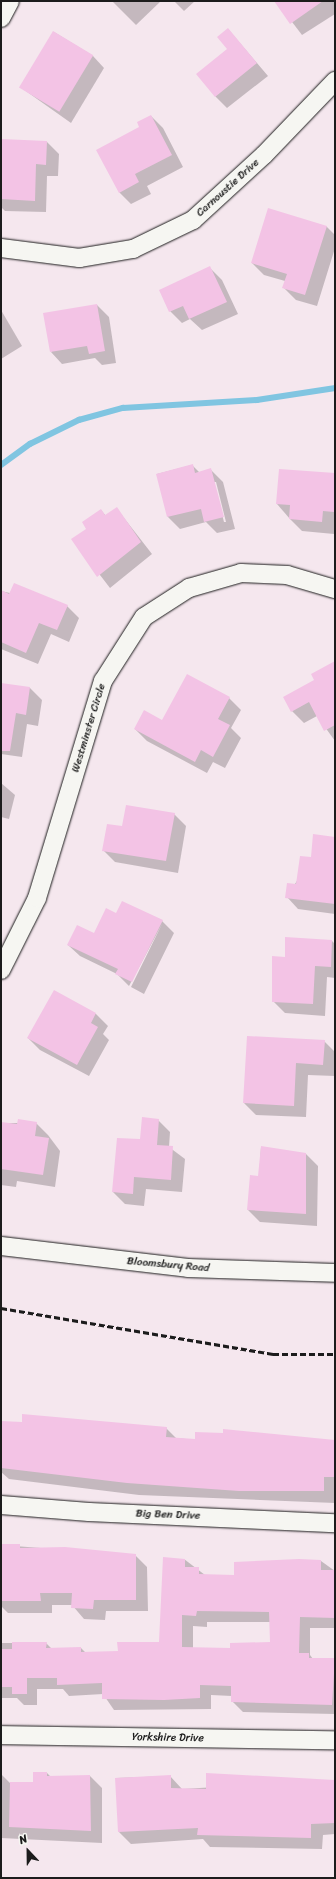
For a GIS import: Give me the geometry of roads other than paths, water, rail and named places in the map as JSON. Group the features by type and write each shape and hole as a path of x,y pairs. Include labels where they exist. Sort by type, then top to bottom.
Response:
{"street":[{"path":"1,18 10,1"},
{"name":"Carnoustie Drive","path":"1,248 79,258 140,246 193,220 332,90"},
{"name":"Westminster Circle","path":"1,970 37,898 103,681 144,617 189,588 241,573 287,575 335,590"},
{"name":"Bloomsbury Road","path":"1,1246 188,1268 335,1273"},
{"name":"Big Ben Drive","path":"1,1505 89,1512 335,1523"},
{"name":"Yorkshire Drive","path":"1,1735 335,1740"}],"waterway":[{"path":"1,465 30,444 79,420 123,408 257,400 335,388"}],"railway":[{"path":"1,1308 273,1354 335,1354"}]}
